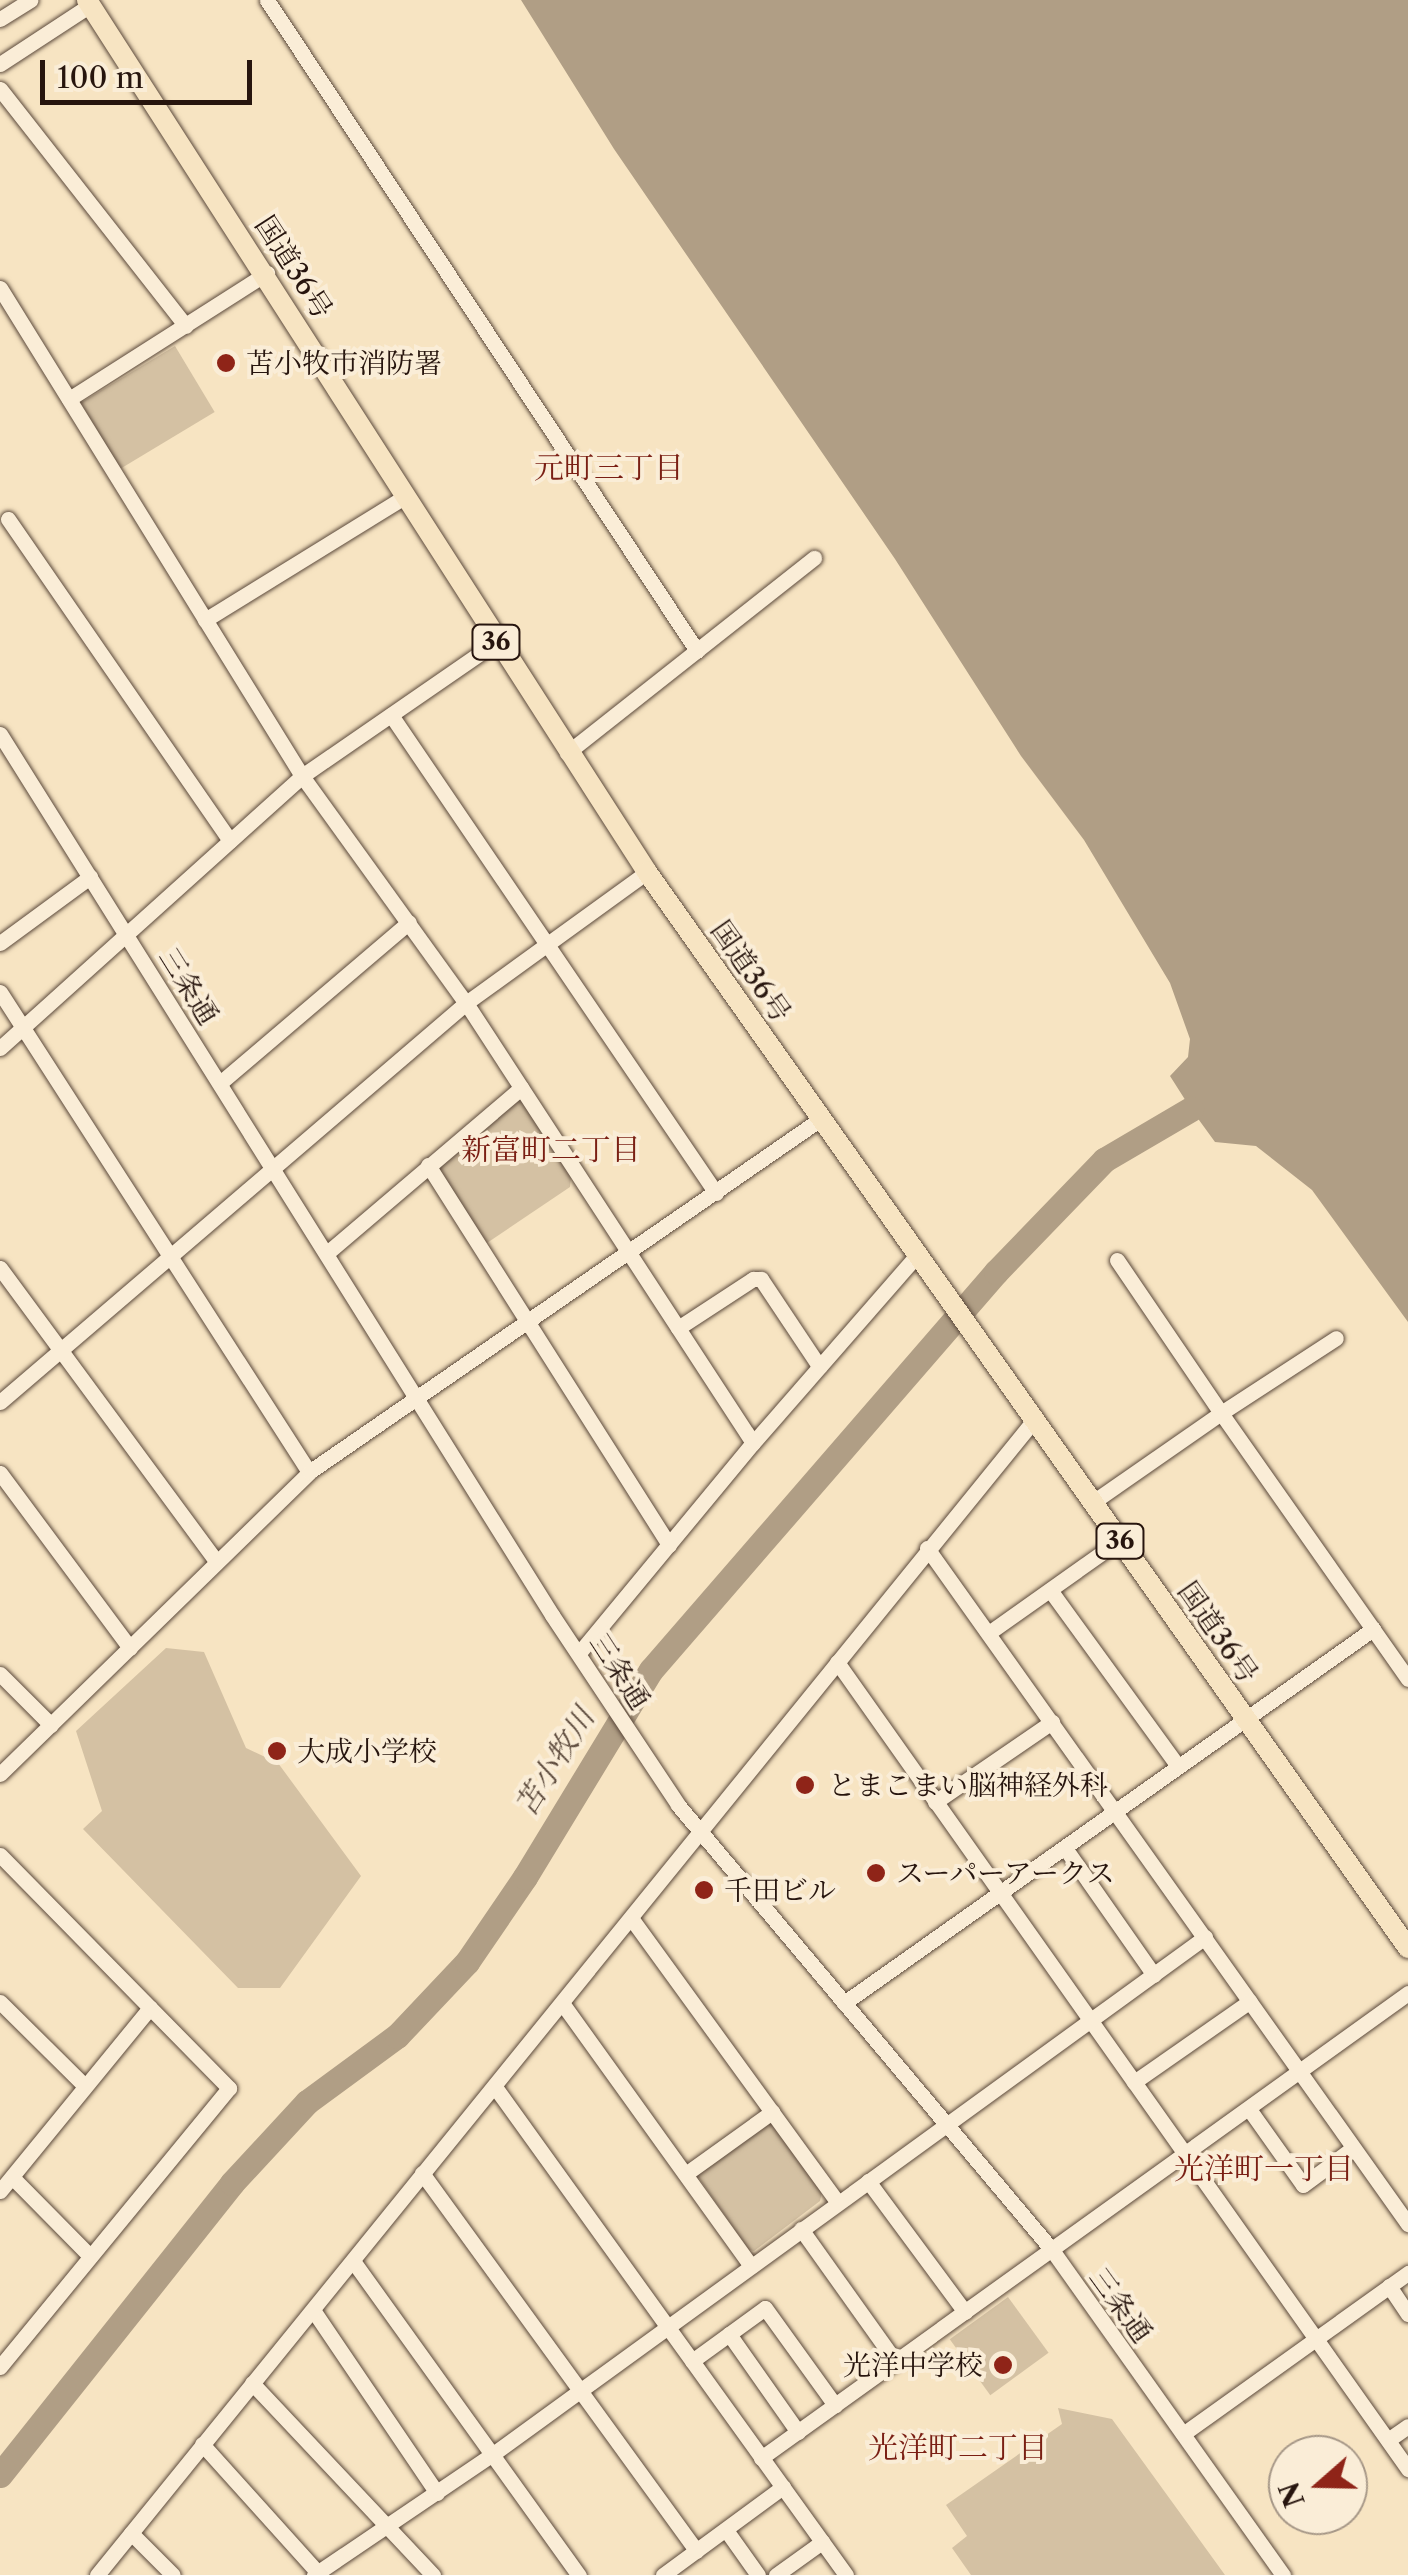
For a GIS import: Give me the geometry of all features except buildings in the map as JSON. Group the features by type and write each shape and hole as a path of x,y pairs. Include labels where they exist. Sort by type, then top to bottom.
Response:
{"highway":[{"name":"国道36号","path":"89,3 266,273 496,642 647,872 1408,1948"}],"street":[{"path":"0,19 31,0"},
{"path":"267,0 697,650"},
{"path":"0,64 89,3"},
{"path":"0,88 186,326"},
{"path":"69,399 266,273"},
{"path":"0,288 302,776 466,1003 752,1443"},
{"path":"206,620 406,496"},
{"path":"8,519 230,840"},
{"path":"567,753 814,558"},
{"path":"0,1048 302,776 496,642"},
{"path":"391,715 716,1193"},
{"name":"三条通","path":"0,734 660,1780 1052,2250 1284,2575"},
{"path":"0,1402 466,1003 647,872"},
{"path":"0,943 90,876"},
{"path":"220,1083 409,922"},
{"path":"0,992 309,1472"},
{"path":"327,1254 521,1088"},
{"path":"0,1774 309,1472 822,1118"},
{"path":"428,1166 669,1546"},
{"path":"1116,1260 1408,1679"},
{"path":"579,1653 819,1366 923,1262"},
{"path":"0,1268 217,1562"},
{"path":"678,1328 753,1279 761,1279 819,1366"},
{"path":"1093,1502 1336,1338"},
{"path":"97,2575 1034,1420"},
{"path":"0,1473 130,1648"},
{"path":"990,1632 1120,1540"},
{"path":"927,1548 1408,2224"},
{"path":"1050,1590 1178,1766"},
{"path":"844,2003 1374,1629"},
{"path":"837,1662 1408,2469"},
{"path":"0,1674 50,1725"},
{"path":"936,1802 1052,1722"},
{"path":"1065,1848 1154,1975"},
{"path":"0,1855 229,2088 0,2366"},
{"path":"631,1918 837,2202"},
{"path":"202,2444 317,2574 492,2454 1205,1937"},
{"path":"761,2458 1408,1994"},
{"path":"1134,2082 1250,2001"},
{"path":"0,2002 84,2085"},
{"path":"562,2003 751,2266"},
{"path":"0,2191 150,2008"},
{"path":"495,2087 846,2575"},
{"path":"1249,2109 1303,2185 1353,2148"},
{"path":"687,2173 772,2112"},
{"path":"422,2174 697,2551"},
{"path":"12,2177 90,2256"},
{"path":"868,2180 966,2312"},
{"path":"801,2229 896,2362"},
{"path":"353,2261 579,2575"},
{"path":"1184,2434 1408,2273"},
{"path":"1389,2286 1408,2314"},
{"path":"692,2361 766,2308 835,2405"},
{"path":"313,2310 436,2493"},
{"path":"729,2334 798,2432"},
{"path":"252,2383 433,2575"},
{"path":"1388,2440 1408,2426"},
{"path":"663,2575 783,2486"},
{"path":"726,2530 758,2575"},
{"path":"130,2532 174,2575"},
{"path":"776,2575 822,2542"}],"shaded area":[{"path":"521,0 1408,0 1408,1322 1312,1190 1256,1146 1215,1142 1191,1109 1170,1076 1188,1057 1190,1039 1170,983 1084,840 1021,756 895,559 614,149"},
{"path":"175,346 215,412 120,469 81,403"},
{"path":"515,1101 523,1102 571,1176 570,1187 484,1245 439,1173 440,1167"},
{"path":"166,1648 204,1652 246,1748 278,1763 361,1876 280,1988 238,1988 83,1829 102,1811 76,1731"},
{"path":"771,2121 822,2192 820,2201 754,2251 749,2250 696,2174"},
{"path":"1008,2297 1049,2353 990,2395 950,2339"},
{"path":"1058,2408 1112,2419 1225,2575 971,2575 952,2548 967,2536 946,2505 1062,2424"}],"waterway":[{"name":"苫小牧川","path":"0,2475 232,2183 307,2102 397,2036 467,1962 525,1877 651,1670 996,1272 1104,1160 1191,1109"}],"place":[{"name":"苫小牧市消防署","path":"226,363"},
{"name":"大成小学校","path":"277,1751"},
{"name":"とまこまい脳神経外科","path":"805,1785"},
{"name":"スーパーアークス","path":"876,1873"},
{"name":"千田ビル","path":"704,1890"},
{"name":"光洋中学校","path":"1003,2365"}],"district":[{"name":"元町三丁目","path":"609,468"},
{"name":"新富町二丁目","path":"551,1150"},
{"name":"光洋町一丁目","path":"1264,2169"},
{"name":"光洋町二丁目","path":"958,2448"}]}
